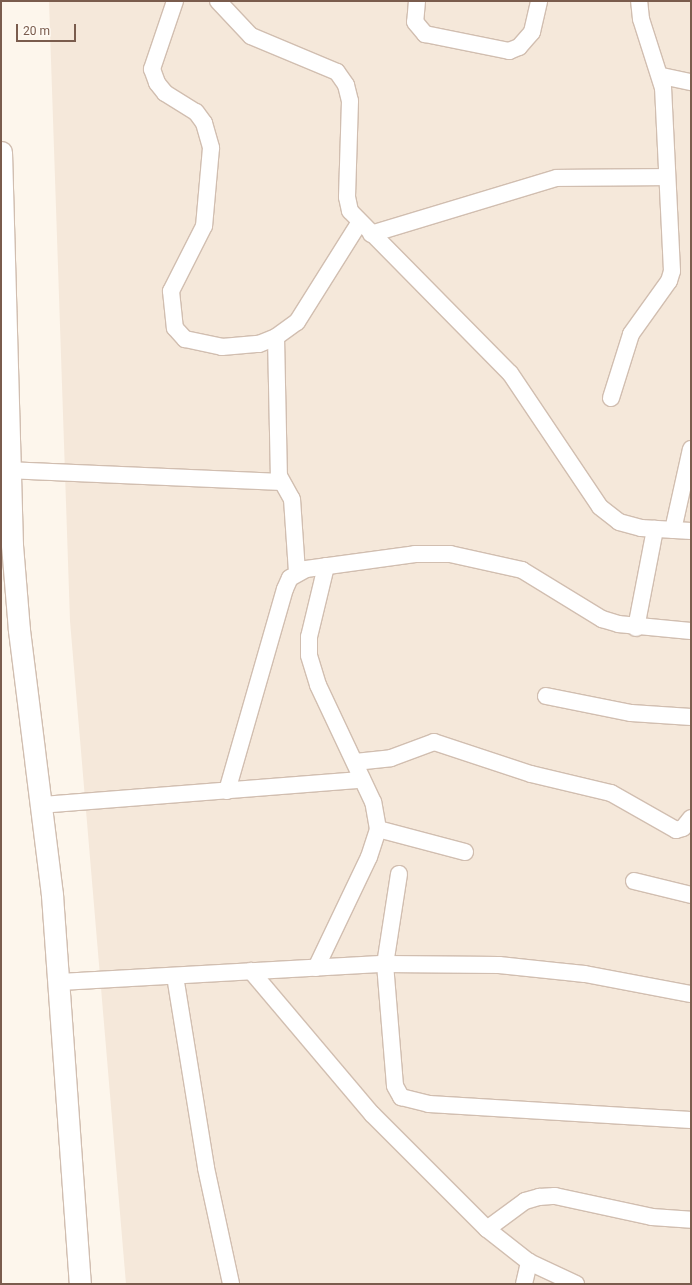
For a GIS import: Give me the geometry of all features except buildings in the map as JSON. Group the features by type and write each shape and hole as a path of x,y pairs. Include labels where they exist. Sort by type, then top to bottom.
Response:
{"street":[{"path":"175,1 152,69 161,88 196,112 204,123 211,148 204,226 171,290 175,328 185,338 222,347 259,344 276,337 297,322 359,223"},
{"path":"218,1 251,36 328,66 338,72 346,85 351,117 347,196 350,211 359,223 510,373 600,507 620,522 655,529 691,531"},
{"path":"418,1 415,22 425,34 509,51 522,44 532,32 540,1"},
{"path":"611,398 631,334 669,281 672,271 662,76 644,30 639,1"},
{"path":"662,76 691,82"},
{"path":"1,152 8,470 7,546 41,805 60,982 80,1284"},
{"path":"371,234 557,178 668,177"},
{"path":"276,337 280,482 292,499 297,573"},
{"path":"673,530 691,449"},
{"path":"8,470 280,482"},
{"path":"636,628 655,529"},
{"path":"227,791 284,589 297,573 326,566 433,553 492,561 522,570 602,619 636,628 691,631"},
{"path":"316,968 369,857 378,829 374,802 362,780 355,762 318,685 309,654 308,637 326,566"},
{"path":"546,696 631,712 691,717"},
{"path":"355,762 402,755 426,743 444,744 530,774 612,793 691,840"},
{"path":"41,805 362,780"},
{"path":"676,830 683,828 691,818"},
{"path":"378,829 465,852"},
{"path":"399,874 385,964 395,1086 401,1097 429,1104 691,1120"},
{"path":"634,881 691,895"},
{"path":"60,982 385,964 541,968 691,994"},
{"path":"251,971 372,1114 487,1229 529,1262 576,1284"},
{"path":"175,976 206,1168 231,1284"},
{"path":"487,1229 525,1201 538,1197 555,1196 652,1217 691,1220"},
{"path":"524,1284 529,1262"}],"shaded area":[{"path":"49,1 691,1 691,1284 126,1284 70,621"}]}
